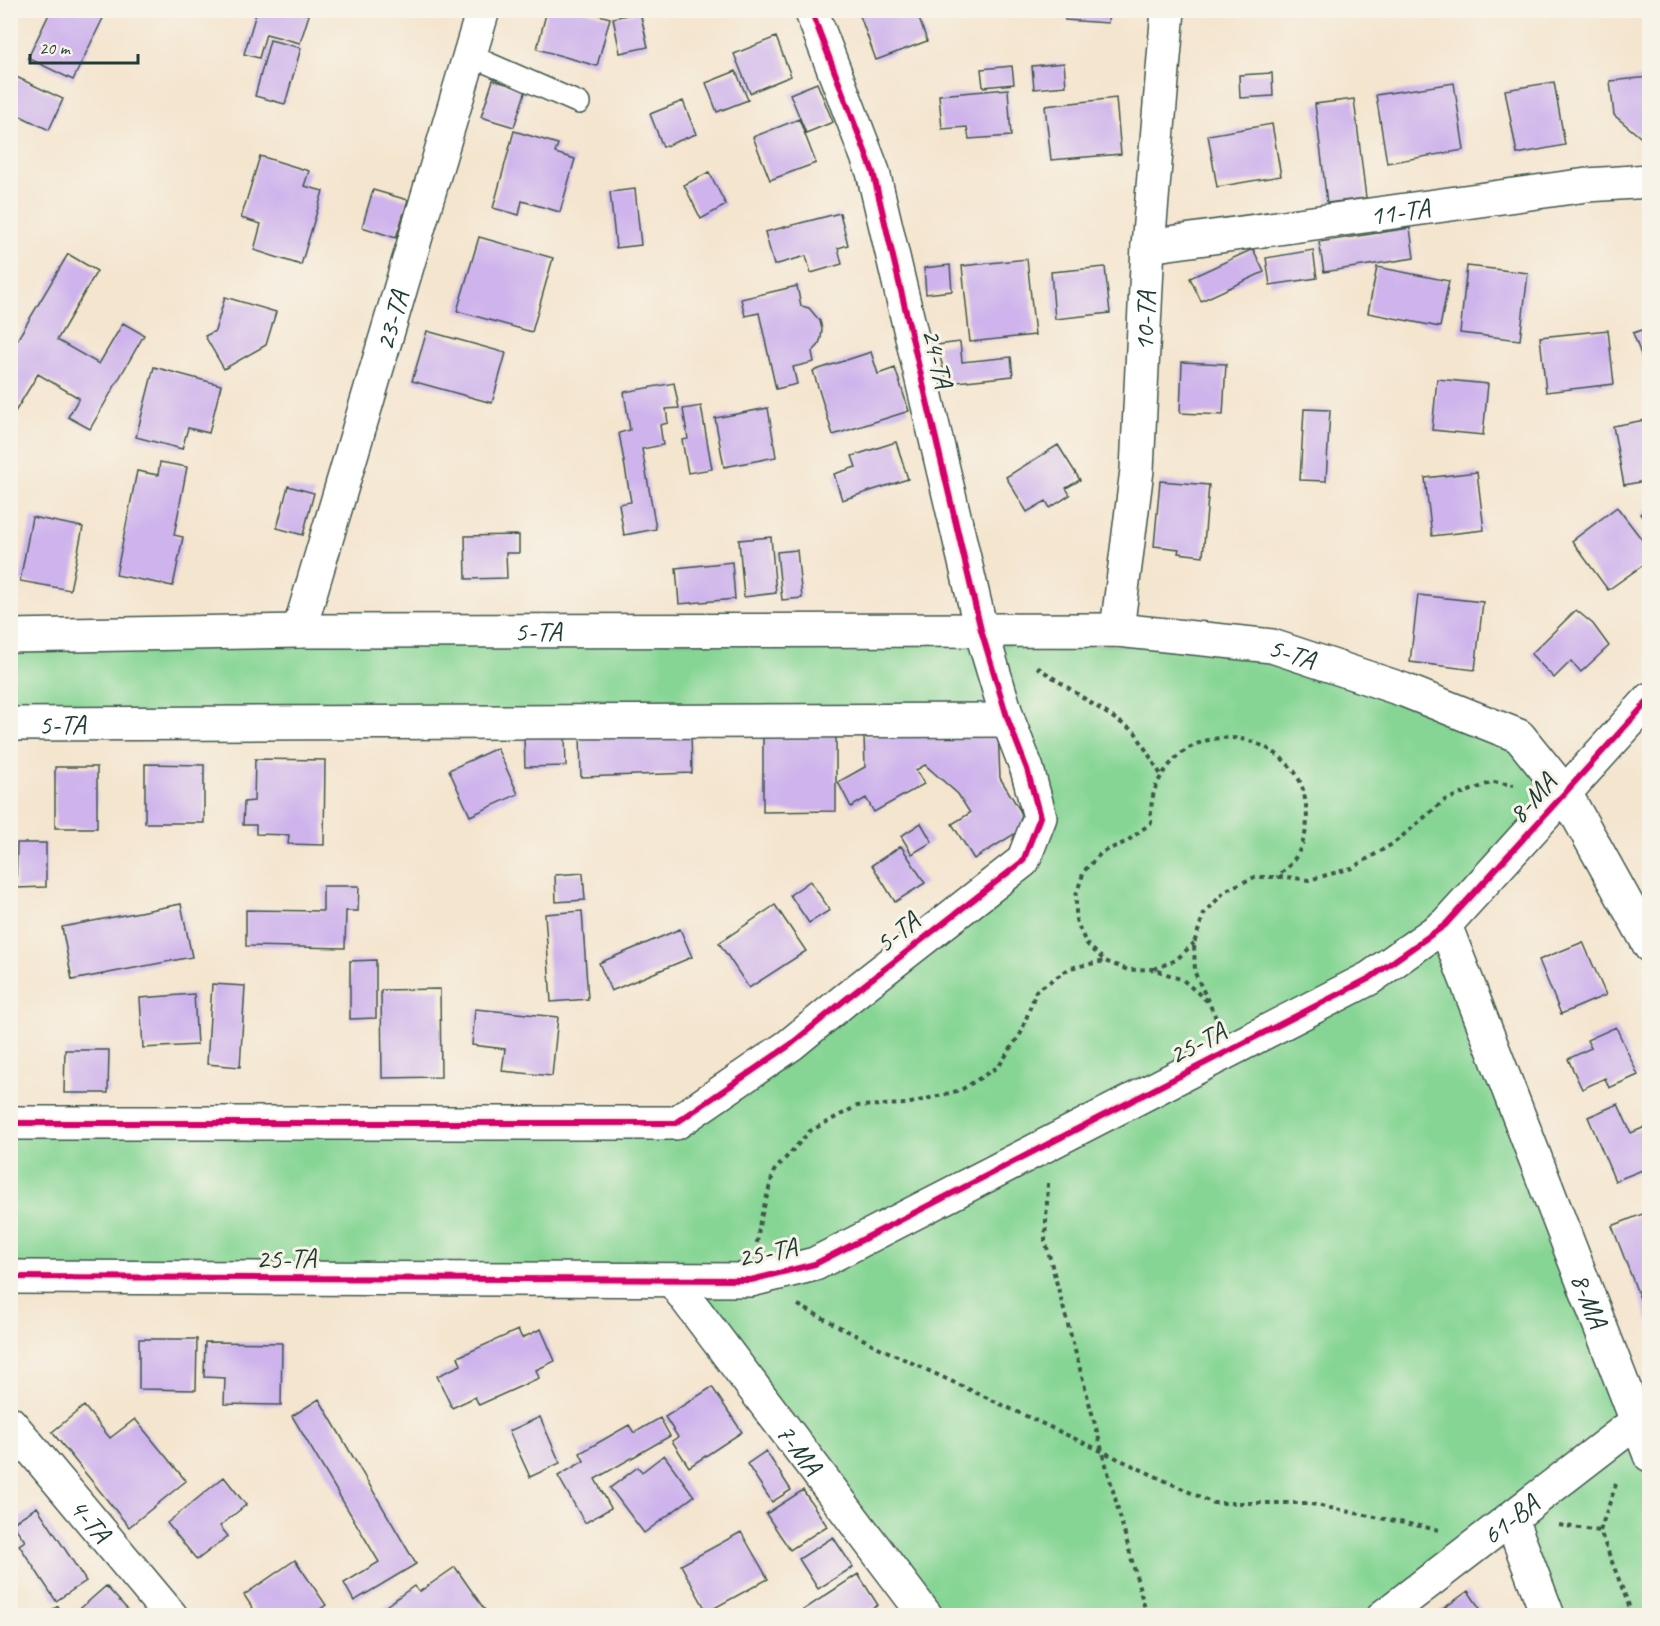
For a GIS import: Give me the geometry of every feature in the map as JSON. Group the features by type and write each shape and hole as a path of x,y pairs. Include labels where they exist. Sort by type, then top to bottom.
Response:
{"street":[{"name":"23-ТА","path":"299,631 483,10"},
{"name":"24-ТА","path":"811,10 873,172 981,630 1008,720"},
{"name":"10-ТА","path":"1117,630 1137,470 1148,246 1168,10"},
{"name":"11-ТА","path":"1148,246 1587,185 1650,181"},
{"name":"5-ТА","path":"10,636 299,631 1117,630 1272,646 1404,690 1519,736 1565,793 1650,946"},
{"name":"8-МА","path":"1650,699 1445,925 1650,1455"},
{"name":"5-ТА","path":"10,724 1008,720 1027,769 1040,817 1023,861 790,1045 676,1123 10,1123"},
{"name":"25-ТА","path":"10,1277 751,1280 815,1264 1370,978 1445,925"},
{"name":"7-МА","path":"673,1281 926,1616"},
{"name":"61-ВА","path":"1384,1616 1636,1422"},
{"name":"4-ТА","path":"10,1423 171,1616"},
{"path":"1511,1519 1548,1616"}],"lane":[{"path":"469,55 579,103"}],"path":[{"path":"1029,662 1135,732 1161,775"},
{"path":"1194,942 1176,960 1153,969 1128,970 1104,961 1086,943 1076,920 1076,895 1084,872 1102,852 1126,842 1151,824 1150,803 1161,775 1183,751 1212,739 1243,738 1273,750 1295,772 1306,801 1306,832 1294,860 1277,877"},
{"path":"1232,1049 1195,973 1194,942 1204,914 1226,890 1255,877 1309,880 1352,868 1394,843 1445,800 1493,782 1565,793"},
{"path":"1104,961 1070,969 1036,991 1021,1033 999,1066 961,1090 908,1104 857,1106 810,1131 774,1172 760,1221 751,1280 880,1348 1213,1503 1306,1503 1441,1531"},
{"path":"1153,969 1183,980 1207,1001"},
{"path":"1050,1143 1045,1240 1147,1616"},
{"path":"1618,1476 1600,1531 1633,1616"},
{"path":"1511,1519 1600,1531"}],"green space":[{"path":"10,636 1272,646 1519,736 1565,793 1445,925 1649,1455 1649,1615 1548,1615 1511,1519 1384,1615 926,1615 673,1281 11,1277 11,1123 676,1123 1023,861 1040,817 1007,720 11,724"}],"building":[{"path":"51,10 106,12 73,80 28,58"},
{"path":"257,10 293,10 309,15 300,43 266,34 259,58 244,54"},
{"path":"547,10 582,10 610,18 597,66 537,49"},
{"path":"858,10 916,10 927,41 876,60"},
{"path":"1066,10 1109,10 1108,23 1065,20"},
{"path":"640,12 648,47 620,53 613,18"},
{"path":"776,37 791,76 750,93 734,54"},
{"path":"270,40 301,48 285,104 255,96"},
{"path":"1064,63 1066,86 1034,89 1032,66"},
{"path":"1012,66 1014,84 983,87 981,69"},
{"path":"736,71 748,100 717,112 706,83"},
{"path":"1272,73 1273,96 1240,98 1239,75"},
{"path":"10,74 63,99 49,130 10,111"},
{"path":"1650,77 1650,140 1645,141 1614,115 1610,81"},
{"path":"493,80 526,90 514,127 481,117"},
{"path":"1554,82 1565,145 1517,154 1505,90"},
{"path":"817,83 833,122 806,133 790,94"},
{"path":"1454,83 1464,150 1387,163 1376,95"},
{"path":"1008,89 1011,136 969,139 967,127 942,129 939,95"},
{"path":"1116,98 1121,154 1051,160 1045,106"},
{"path":"1354,99 1366,198 1327,203 1315,104"},
{"path":"683,101 696,134 663,147 650,114"},
{"path":"799,119 816,163 770,180 753,137"},
{"path":"1272,124 1281,176 1217,187 1208,135"},
{"path":"514,131 558,144 555,153 575,159 560,212 522,201 519,215 493,208"},
{"path":"260,156 309,171 304,186 323,191 301,265 254,250 261,224 241,218"},
{"path":"709,172 726,205 701,219 684,185"},
{"path":"635,189 641,245 616,248 610,192"},
{"path":"373,190 408,200 396,238 362,227"},
{"path":"840,213 848,245 838,248 842,264 811,273 806,256 774,265 765,232"},
{"path":"1410,228 1414,258 1324,272 1319,242"},
{"path":"479,237 553,258 532,332 457,311"},
{"path":"1253,249 1264,272 1201,301 1190,278"},
{"path":"1313,250 1317,278 1270,285 1266,258"},
{"path":"68,254 97,271 57,340 99,364 123,323 144,335 90,429 68,417 79,398 38,374 10,420 10,352"},
{"path":"1027,259 1035,335 970,342 962,266"},
{"path":"950,265 952,291 926,294 924,268"},
{"path":"1467,266 1528,273 1520,340 1460,333"},
{"path":"1105,267 1110,313 1055,319 1051,272"},
{"path":"1377,267 1449,281 1440,327 1368,313"},
{"path":"797,286 801,306 809,308 820,321 821,338 818,346 812,352 814,362 793,367 797,384 776,389 759,313 745,316 741,299"},
{"path":"225,297 276,312 266,345 224,369 205,336 215,331"},
{"path":"1650,327 1650,376 1649,376 1633,333"},
{"path":"1608,330 1614,384 1546,392 1540,337"},
{"path":"427,331 506,353 492,403 412,381"},
{"path":"960,342 962,362 1011,357 1013,376 947,383 937,345"},
{"path":"871,352 878,374 895,368 909,411 833,435 813,371"},
{"path":"1182,362 1226,364 1223,415 1180,413"},
{"path":"154,367 221,385 209,433 188,428 182,449 136,437"},
{"path":"1437,379 1488,384 1483,435 1432,430"},
{"path":"674,383 679,408 666,409 668,423 660,425 663,445 642,449 656,529 624,535 619,504 631,502 619,433 630,430 624,392"},
{"path":"701,406 712,469 688,473 682,440 688,439 683,409"},
{"path":"768,408 776,457 724,467 715,418"},
{"path":"1304,409 1330,410 1326,481 1300,480"},
{"path":"1650,419 1650,480 1624,485 1613,426"},
{"path":"896,442 908,479 842,500 834,474 856,467 852,456"},
{"path":"1058,445 1080,480 1066,488 1070,495 1050,508 1046,501 1027,512 1006,477"},
{"path":"160,462 187,467 174,535 183,537 173,586 116,575 137,471 158,475"},
{"path":"1477,472 1484,530 1432,536 1425,478"},
{"path":"1160,481 1209,485 1203,556 1178,553 1179,549 1154,546"},
{"path":"288,486 314,493 303,535 277,528"},
{"path":"1617,507 1650,550 1650,560 1608,590 1572,541"},
{"path":"1650,508 1650,528 1640,514"},
{"path":"32,517 83,527 70,590 20,581"},
{"path":"519,535 519,553 506,553 507,578 466,579 465,536"},
{"path":"771,537 776,593 744,597 739,540"},
{"path":"797,550 802,598 782,600 777,552"},
{"path":"732,562 735,599 679,604 676,568"},
{"path":"1418,595 1483,602 1475,670 1410,662"},
{"path":"1576,610 1593,624 1609,646 1581,672 1571,661 1554,678 1531,654"},
{"path":"691,730 692,773 581,777 580,734"},
{"path":"998,730 1000,778 1029,825 974,859 952,824 970,813 958,794 925,765 916,770 924,784 874,812 866,798 851,807 838,782 865,767 864,736"},
{"path":"836,731 836,811 763,812 763,732"},
{"path":"565,736 566,766 525,767 524,737"},
{"path":"497,748 518,794 470,816 449,770"},
{"path":"255,759 325,760 324,845 288,844 289,835 256,834 256,825 243,825 244,802 254,801"},
{"path":"145,764 204,765 204,823 145,823"},
{"path":"55,767 97,767 97,828 55,828"},
{"path":"921,823 932,842 912,854 901,836"},
{"path":"17,843 46,843 46,887 16,888"},
{"path":"901,846 925,883 895,902 872,865"},
{"path":"583,873 585,900 556,902 555,875"},
{"path":"810,881 830,910 809,923 790,895"},
{"path":"323,886 359,886 358,911 346,911 345,948 246,946 246,910 323,911"},
{"path":"181,904 192,957 72,980 62,927"},
{"path":"775,905 806,951 749,988 719,943"},
{"path":"582,911 588,999 551,1002 545,914"},
{"path":"680,929 692,957 611,991 599,963"},
{"path":"1583,942 1606,995 1561,1014 1539,960"},
{"path":"376,960 376,1018 350,1019 350,961"},
{"path":"212,984 245,986 240,1067 207,1064"},
{"path":"440,989 441,1077 382,1078 381,990"},
{"path":"194,994 197,1045 143,1048 140,998"},
{"path":"475,1009 558,1017 552,1076 502,1071 505,1049 472,1045"},
{"path":"1616,1027 1638,1075 1609,1088 1605,1078 1582,1089 1568,1059 1591,1048 1587,1040"},
{"path":"65,1050 109,1050 108,1093 64,1093"},
{"path":"1618,1104 1631,1133 1650,1125 1650,1167 1615,1181 1588,1117"},
{"path":"1650,1211 1650,1322 1649,1322 1612,1226"},
{"path":"541,1329 555,1361 536,1370 539,1378 479,1405 475,1397 452,1408 437,1376 461,1365 458,1357 518,1330 522,1338"},
{"path":"139,1339 197,1339 196,1390 139,1389"},
{"path":"205,1342 282,1343 281,1405 224,1404 225,1378 204,1377"},
{"path":"712,1387 742,1432 689,1467 672,1441 678,1437 665,1417"},
{"path":"319,1399 416,1564 354,1601 344,1583 379,1562 292,1416"},
{"path":"84,1406 110,1438 135,1419 186,1481 129,1527 52,1432"},
{"path":"540,1417 560,1463 530,1477 509,1431"},
{"path":"660,1418 670,1436 595,1479 611,1508 585,1523 558,1476 584,1461 580,1453 629,1425 634,1433"},
{"path":"766,1451 791,1490 772,1502 747,1464"},
{"path":"664,1455 694,1496 644,1533 610,1488 638,1467 642,1472"},
{"path":"224,1477 246,1505 220,1526 228,1536 197,1560 167,1523"},
{"path":"803,1490 827,1526 790,1550 766,1514"},
{"path":"37,1507 86,1581 56,1601 19,1545 25,1541 12,1523"},
{"path":"741,1532 768,1579 707,1612 681,1565"},
{"path":"833,1537 853,1567 818,1589 799,1559"},
{"path":"295,1560 326,1605 310,1616 258,1616 244,1595"},
{"path":"455,1567 489,1616 372,1616 414,1586 419,1592"},
{"path":"858,1574 878,1605 861,1616 794,1616"},
{"path":"106,1586 128,1610 122,1616 76,1616 74,1614"},
{"path":"1468,1591 1485,1616 1433,1616"},
{"path":"58,1606 64,1616 43,1616"}],"cycle path":[{"path":"10,1123 676,1123 790,1045 1023,861 1040,817 1027,769 1008,720 981,630 873,172 811,10"},
{"path":"10,1277 751,1280 815,1264 1370,978 1445,925 1650,699"}]}
